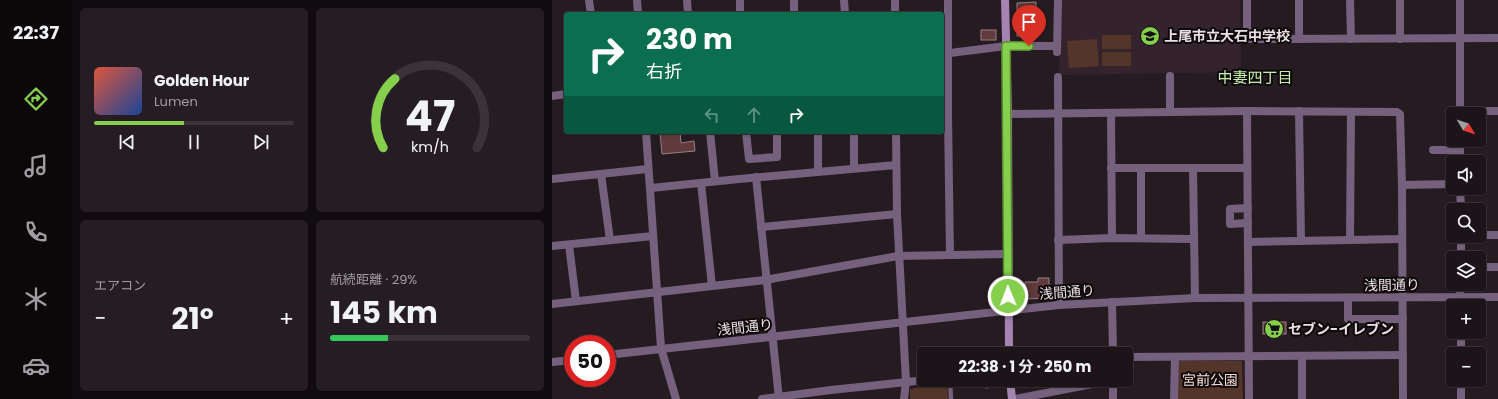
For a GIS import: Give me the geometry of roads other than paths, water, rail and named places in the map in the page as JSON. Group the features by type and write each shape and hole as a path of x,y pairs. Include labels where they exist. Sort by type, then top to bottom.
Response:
{"main road":[{"path":"1005,0 1008,114 1007,254 1009,347"},
{"path":"1011,387 1012,399"}],"street":[{"path":"590,0 591,12"},
{"path":"637,0 638,12"},
{"path":"687,0 688,12"},
{"path":"740,0 740,12"},
{"path":"794,0 794,12"},
{"path":"844,0 844,12"},
{"path":"895,0 895,12"},
{"path":"948,0 945,54 945,116 950,255"},
{"path":"945,54 1006,46 1057,49 1058,0"},
{"path":"1247,0 1247,39 1498,38"},
{"path":"1299,0 1299,39"},
{"path":"1350,0 1351,39"},
{"path":"1400,0 1400,39"},
{"path":"1460,0 1460,107"},
{"path":"1170,76 1170,112"},
{"path":"1058,77 1058,305"},
{"path":"552,96 564,94"},
{"path":"1008,114 1247,111 1397,112 1400,114 1402,185 1403,399"},
{"path":"1247,111 1249,399"},
{"path":"1486,111 1498,111"},
{"path":"1299,112 1301,240"},
{"path":"1350,240 1351,112"},
{"path":"1111,113 1112,238"},
{"path":"646,134 661,348 676,399"},
{"path":"710,134 715,181"},
{"path":"746,134 749,159 777,157 777,134"},
{"path":"818,134 818,172"},
{"path":"854,134 854,168"},
{"path":"896,134 898,256 906,382 904,399"},
{"path":"1433,150 1460,150 1460,155"},
{"path":"651,188 896,165"},
{"path":"552,179 648,168"},
{"path":"1111,168 1247,168"},
{"path":"1141,168 1142,238"},
{"path":"1193,168 1195,298"},
{"path":"601,174 610,240"},
{"path":"756,177 765,280 778,398"},
{"path":"701,183 712,286"},
{"path":"1402,185 1446,184"},
{"path":"1248,208 1230,209 1230,224 1248,223"},
{"path":"761,227 897,214"},
{"path":"1486,235 1498,235"},
{"path":"552,246 653,236"},
{"path":"1058,240 1112,238 1194,239"},
{"path":"1248,242 1402,239"},
{"path":"569,245 576,301"},
{"path":"552,304 765,280 898,256 1007,254"},
{"path":"1486,267 1498,267"},
{"path":"1460,291 1460,297"},
{"name":"浅間通り","path":"616,354 830,330 902,324 1058,305 1195,298 1498,297"},
{"path":"1348,298 1348,319 1403,319"},
{"path":"1112,302 1113,347"},
{"path":"1133,357 1403,355"},
{"path":"1302,356 1302,399"},
{"path":"1174,399 1175,357"},
{"path":"552,362 564,361"},
{"path":"762,399 917,381"},
{"path":"1015,399 1077,387"},
{"path":"1113,387 1113,399"},
{"path":"1461,387 1461,399"}],"lane":[{"path":"950,387 951,399"}],"place":[{"name":"上尾市立大石中学校","path":"1150,36"},
{"name":"セブン-イレブン","path":"1274,329"}],"district":[{"name":"中妻四丁目","path":"1255,78"}],"park label":[{"name":"宮前公園","path":"1210,380"}]}
